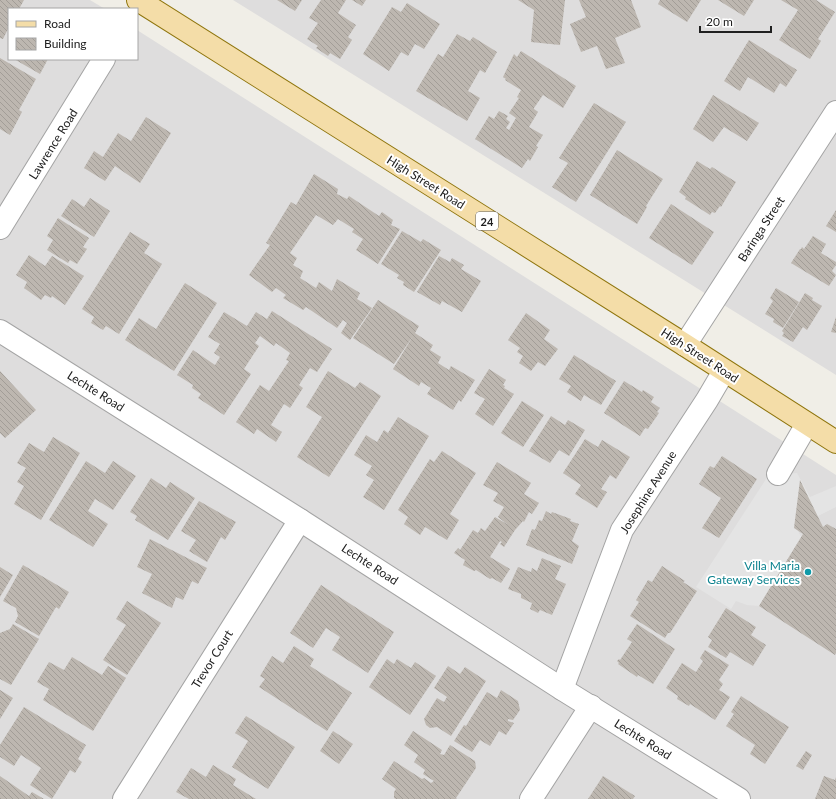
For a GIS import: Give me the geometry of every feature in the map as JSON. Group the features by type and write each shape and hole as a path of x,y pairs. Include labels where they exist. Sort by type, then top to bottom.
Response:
{"main road":[{"name":"High Street Road","path":"138,0 836,442"}],"street":[{"name":"Lawrence Road","path":"0,228 103,60"},
{"name":"Baringa Street","path":"684,345 836,112"},
{"name":"Lechte Road","path":"0,330 300,520 562,689 739,799"},
{"name":"Josephine Avenue","path":"562,689 622,530 707,400 724,371"},
{"path":"778,474 807,424"},
{"name":"Trevor Court","path":"124,799 300,520"},
{"path":"531,799 591,706"}],"shaded area":[{"path":"0,0 90,0 103,8 8,8 8,60 138,60 138,31 836,475 836,799 0,799"},
{"path":"233,0 836,0 836,375 546,194"},
{"path":"797,473 810,497 836,486 836,507 796,527 801,537 759,606 747,605 736,601 731,609 696,587 768,476"}],"building":[{"path":"0,0 24,0 20,8 8,8 8,29 3,39 0,38"},
{"path":"277,0 302,0 295,11"},
{"path":"321,0 346,0 338,13 356,25 348,37 352,40 340,59 330,53 328,56 316,48 318,46 307,39 318,23 309,18"},
{"path":"352,0 366,0 362,6"},
{"path":"518,0 565,0 560,45 531,42 534,10"},
{"path":"579,0 631,0 641,27 615,38 625,63 606,69 597,46 581,52 570,24 586,17"},
{"path":"660,0 701,0 687,22 658,4"},
{"path":"718,0 754,0 744,16"},
{"path":"781,0 816,0 835,12 818,39 821,41 810,59 779,40 798,10"},
{"path":"407,3 440,24 424,49 415,44 408,56 401,52 389,71 363,54 392,7 401,12"},
{"path":"457,34 470,41 473,37 497,52 485,73 480,70 468,91 480,98 467,121 416,91 438,54 443,57"},
{"path":"749,40 797,70 786,87 780,83 774,93 748,77 740,91 724,81"},
{"path":"521,51 576,86 563,108 543,95 534,108 538,112 529,127 543,135 536,146 538,147 530,161 528,159 522,168 475,139 489,116 494,119 499,111 508,116 506,119 510,122 506,128 509,130 516,118 509,113 519,98 517,97 521,90 505,80 506,79 503,77 514,54 517,57"},
{"path":"0,58 36,79 19,110 22,112 10,135 0,129"},
{"path":"16,60 47,60 40,74"},
{"path":"713,95 759,123 747,141 724,127 713,142 693,129"},
{"path":"594,103 626,122 576,202 552,187 568,163 559,158"},
{"path":"146,117 171,133 140,183 115,166 105,181 84,168 94,151 103,157 118,133 131,141"},
{"path":"617,150 663,179 646,206 647,207 637,224 590,195"},
{"path":"697,161 710,169 712,167 736,182 721,207 720,206 715,213 712,212 710,215 685,199 686,197 679,192"},
{"path":"314,174 338,189 337,194 347,199 349,196 379,216 382,212 393,220 391,225 400,229 378,264 356,250 363,239 352,232 354,229 338,219 333,225 316,215 290,253 297,258 293,265 303,271 300,278 316,288 319,282 332,291 337,279 360,293 357,299 372,308 350,340 341,333 347,323 343,320 337,328 306,307 303,310 283,298 286,295 276,288 272,292 249,275 270,245 266,243 291,202 296,205"},
{"path":"90,198 110,211 94,237 61,216 72,199 84,207"},
{"path":"671,204 714,232 692,265 649,238"},
{"path":"836,210 836,232 826,226"},
{"path":"58,218 89,238 83,247 87,249 77,264 70,260 68,263 47,250 53,240 47,236"},
{"path":"402,231 421,242 423,239 441,250 414,292 403,285 404,282 397,278 399,275 381,264"},
{"path":"130,232 150,244 144,253 162,264 119,334 106,326 103,330 91,323 94,317 82,309"},
{"path":"813,236 826,244 821,253 836,262 836,265 832,271 836,275 829,286 791,263 800,249 802,247 804,249"},
{"path":"29,255 45,266 52,256 84,276 65,305 52,296 51,298 45,295 41,300 24,288 27,282 16,275"},
{"path":"439,256 450,262 452,258 464,265 461,269 481,281 462,312 442,301 440,305 417,292"},
{"path":"185,283 217,303 174,371 125,340 139,318 156,329"},
{"path":"776,288 799,302 783,328 773,322 774,319 765,314 773,301 770,298"},
{"path":"805,293 813,298 812,300 822,306 807,330 803,327 793,342 782,336 784,333 782,331"},
{"path":"378,300 419,326 415,333 433,345 430,350 441,357 438,363 449,370 451,366 475,380 461,402 459,400 453,410 427,394 431,388 421,382 419,386 393,369 413,336 394,364 353,338"},
{"path":"272,311 332,349 317,372 310,368 299,385 303,388 290,408 284,404 271,425 282,432 276,442 257,429 254,434 236,422 260,385 269,391 289,361 286,360 290,353 276,343 274,346 260,336 255,343 259,346 244,369 251,374 224,415 198,398 201,394 192,388 193,385 177,375 193,350 215,365 220,357 214,353 220,344 208,337 224,312 247,326 256,312 267,319"},
{"path":"526,313 550,330 544,339 558,349 545,366 538,362 531,371 519,363 523,356 517,352 520,348 508,340"},
{"path":"836,317 836,333 831,332"},
{"path":"574,355 616,381 601,405 584,395 581,401 567,392 571,386 559,379"},
{"path":"489,369 506,380 503,385 505,386 504,388 514,394 493,426 475,414 485,399 474,393"},
{"path":"0,371 36,410 5,438 0,433"},
{"path":"328,371 355,388 360,382 381,396 329,477 297,457 322,417 306,407"},
{"path":"624,381 642,392 643,390 654,397 651,402 660,408 657,412 659,413 648,429 645,428 640,436 604,413"},
{"path":"522,401 544,415 523,447 501,433"},
{"path":"551,416 565,425 568,420 585,430 569,456 559,450 550,463 529,451"},
{"path":"398,417 429,436 384,510 363,497 374,480 366,475 372,466 354,455 366,435 377,442 384,430 388,433"},
{"path":"53,437 80,453 41,520 14,504 24,486 17,482 26,468 17,463 29,443 44,452"},
{"path":"585,439 598,447 602,440 630,457 616,479 610,475 601,489 607,492 597,508 575,494 581,485 563,473"},
{"path":"442,451 476,473 450,514 459,520 447,540 425,527 420,535 404,524 408,517 398,510 430,459 434,462"},
{"path":"722,456 757,479 719,538 702,528 721,498 699,484 710,466 714,468"},
{"path":"86,461 105,473 113,461 136,476 113,510 95,499 88,511 108,524 93,547 49,520"},
{"path":"497,462 531,483 524,494 539,503 532,514 529,512 524,522 523,521 515,530 504,547 500,544 502,542 500,541 490,557 510,569 501,583 463,565 465,560 454,553 458,548 460,550 473,530 478,533 481,528 485,531 495,517 507,524 498,517 504,507 493,501 498,493 483,485"},
{"path":"151,478 166,488 170,482 195,498 168,540 135,520 137,516 130,512"},
{"name":"Villa Maria Gateway Services","path":"800,480 823,527 827,524 836,529 835,655 759,606 803,534 794,528"},
{"path":"199,501 236,522 225,540 221,537 207,562 189,551 196,540 181,531"},
{"path":"546,511 551,514 552,512 571,519 570,521 579,524 572,541 579,546 572,564 526,545 532,529 535,530 539,520 542,521"},
{"path":"150,539 207,568 198,584 192,581 183,600 176,597 172,608 142,593 152,574 137,567"},
{"path":"542,558 561,566 555,579 566,584 552,615 540,610 538,613 530,609 532,603 521,598 521,594 508,589 518,567 531,572 532,568 537,571"},
{"path":"23,565 69,592 59,609 56,607 39,636 15,622 18,616 16,608 3,601"},
{"path":"662,566 697,591 670,633 668,633 665,638 630,616 639,602 636,600 648,580 652,582"},
{"path":"0,567 13,575 0,597"},
{"path":"321,585 394,632 368,673 332,650 340,637 326,628 313,648 290,633"},
{"path":"127,601 161,623 127,675 103,660 126,625 116,619"},
{"path":"726,608 756,627 751,635 766,645 753,666 730,652 726,658 708,647 712,640 708,637"},
{"path":"13,624 39,639 11,685 0,679 0,633 10,629"},
{"path":"637,624 675,649 653,684 638,675 637,677 618,664 619,663 617,661 619,659 620,660 632,642 627,639"},
{"path":"294,646 314,659 310,666 352,693 327,731 259,687 265,679 260,676 272,656 283,663"},
{"path":"705,650 729,665 719,680 723,684 719,690 730,697 715,720 690,704 689,706 677,699 678,696 666,688 682,663 696,672 703,661 700,658"},
{"path":"72,657 102,675 108,666 126,678 93,731 43,700 49,689 37,682 49,662 64,670"},
{"path":"387,659 394,664 397,659 411,668 415,662 436,676 410,715 369,687"},
{"path":"448,666 460,674 465,667 486,681 451,736 437,727 430,728 426,725 424,719 437,698 444,702 447,697 434,688"},
{"path":"0,690 13,698 0,719"},
{"path":"501,690 518,701 520,710 513,720 508,719 508,721 514,723 506,735 499,731 490,746 480,740 472,752 454,741 464,725 466,726 487,692 497,698"},
{"path":"741,696 789,727 765,764 750,754 755,745 726,726 734,714 731,712"},
{"path":"24,707 86,745 78,759 82,762 75,773 70,770 52,799 30,785 41,768 21,755 14,766 0,757 0,745"},
{"path":"246,716 295,747 268,789 232,767 248,741 235,733"},
{"path":"333,731 353,744 339,764 320,751"},
{"path":"413,731 442,750 440,754 444,755 450,745 475,761 476,768 456,798 451,795 457,799 394,798 394,792 396,789 382,779 394,761 422,779 424,778 431,783 434,781 423,774 425,770 414,762 418,755 404,745"},
{"path":"806,751 812,755 803,770 796,766"},
{"path":"213,765 236,779 233,785 256,799 189,799 176,792 191,768 206,777"},
{"path":"0,776 29,796 32,792 44,799 0,799"},
{"path":"603,776 635,796 633,799 588,799"},
{"path":"824,776 835,780 836,777 836,799 815,799"}],"place":[{"name":"Villa Maria Gateway Services","path":"808,572"}]}
